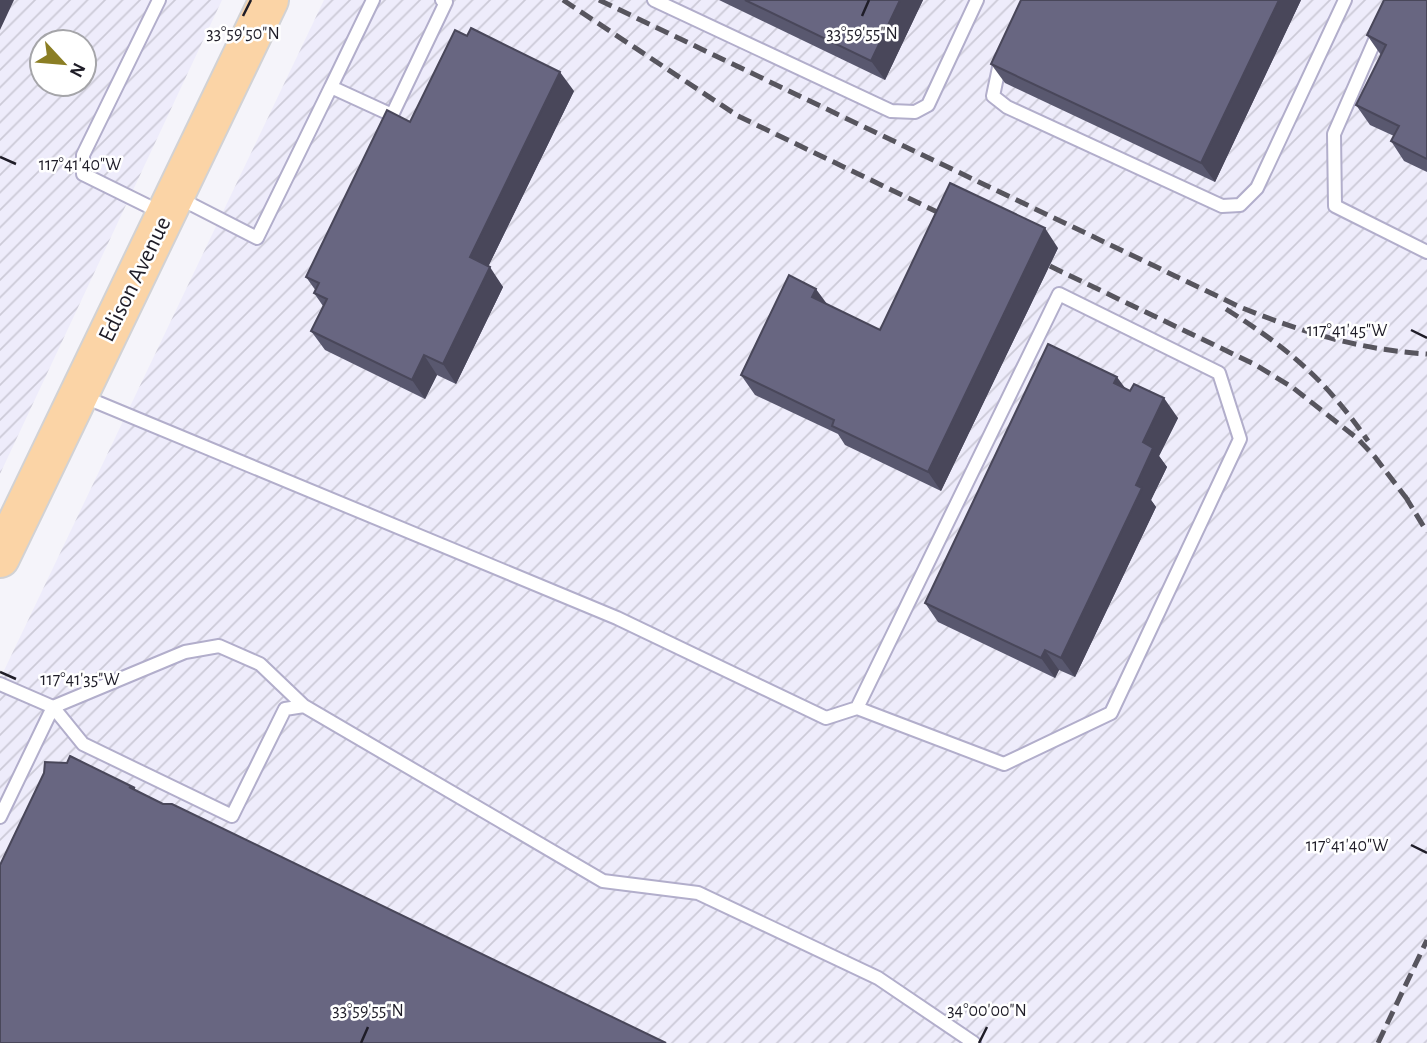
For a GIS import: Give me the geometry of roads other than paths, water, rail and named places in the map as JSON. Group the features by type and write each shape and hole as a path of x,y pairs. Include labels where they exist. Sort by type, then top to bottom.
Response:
{"main road":[{"name":"Edison Avenue","path":"0,558 269,0"}],"lane":[{"path":"159,0 83,155 83,174 257,238 373,0"},
{"path":"331,87 392,115 446,2 442,0"},
{"path":"654,0 891,111 915,112 928,105 977,0"},
{"path":"1009,43 998,64 993,96 1007,107 1222,205 1240,205 1257,188 1346,0"},
{"path":"1385,18 1334,134 1335,206 1427,252"},
{"path":"79,394 617,618 825,718 858,708 1004,764 1111,713 1240,439 1219,373 1059,294 858,708"},
{"path":"0,817 53,707 185,652 219,646 260,664 304,706 603,881 698,893 877,978 974,1043"},
{"path":"0,684 53,707 83,744 232,816 285,709 304,706"}],"railway":[{"path":"563,0 738,116 956,221"},
{"path":"599,0 1240,307 1355,344 1427,354"},
{"path":"1031,257 1254,364 1292,387 1358,439 1410,503"},
{"path":"1226,309 1269,338 1304,367 1337,400 1368,441"},
{"path":"1405,496 1427,532"},
{"path":"1378,1043 1427,940"}]}
